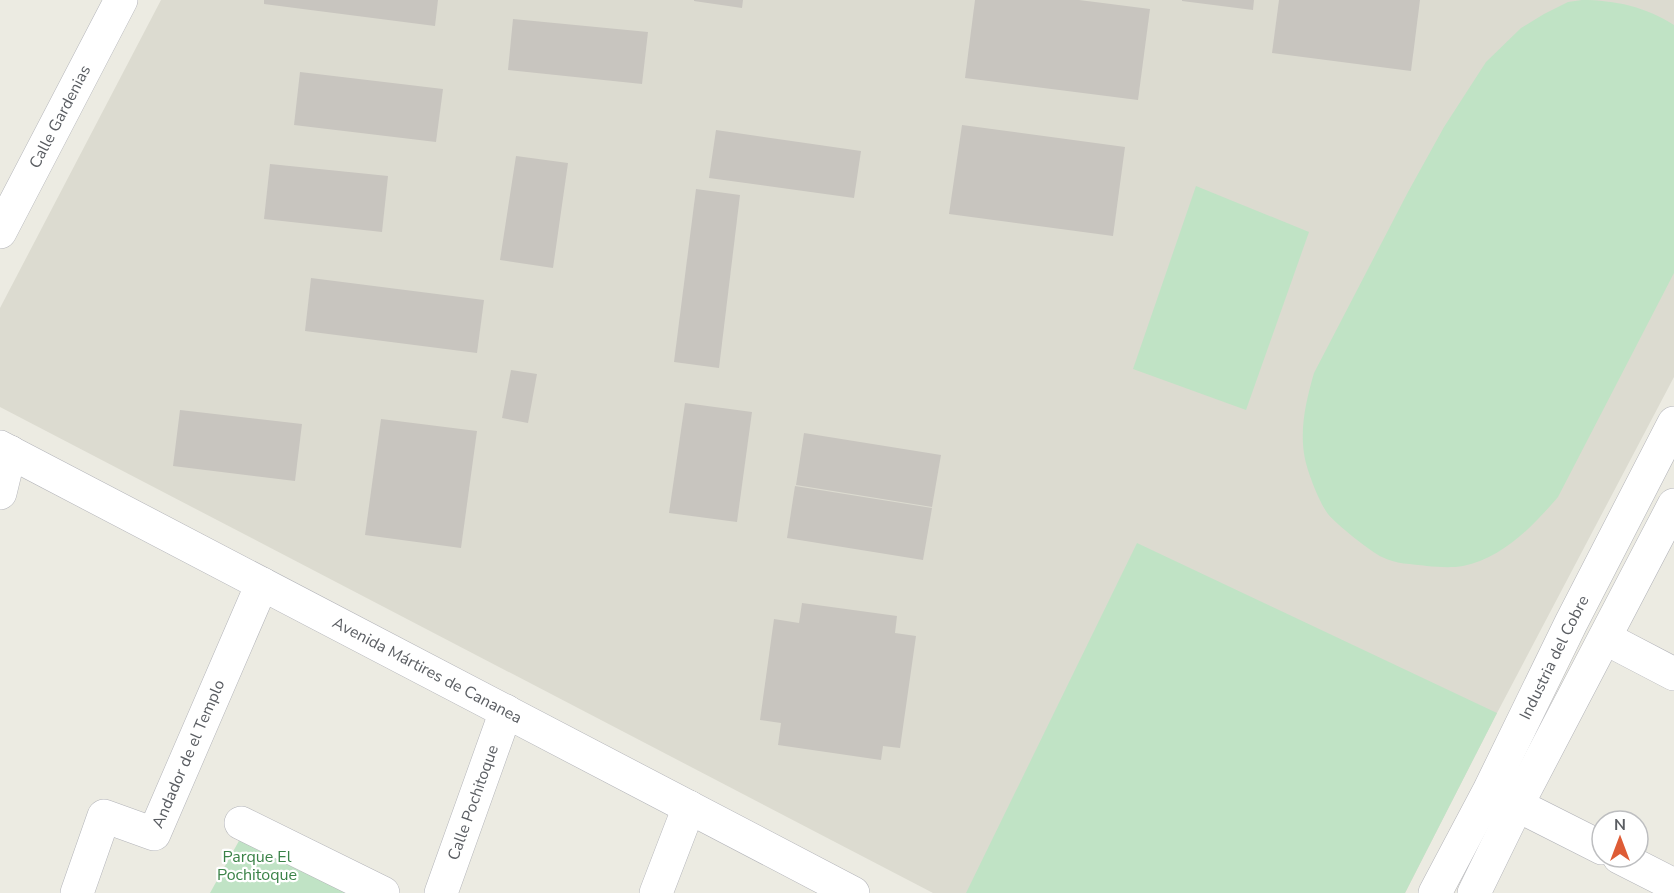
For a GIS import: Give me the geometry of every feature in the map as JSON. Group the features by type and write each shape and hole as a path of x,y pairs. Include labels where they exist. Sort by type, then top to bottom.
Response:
{"street":[{"name":"Calle Gardenias","path":"0,232 121,0"},
{"name":"Industria del Cobre","path":"1474,893 1503,798 1571,623 1674,423"},
{"path":"0,493 5,450"},
{"name":"Avenida Mártires de Cananea","path":"5,450 853,893"},
{"name":"Industria del Cobre","path":"1435,893 1503,798 1605,638 1674,505"},
{"name":"Andador de el Templo","path":"77,893 104,816 154,834 262,584"},
{"path":"1605,638 1674,674"},
{"name":"Calle Pochitoque","path":"441,893 506,711"},
{"path":"1503,798 1590,842"},
{"path":"656,893 689,807"},
{"path":"241,823 383,893"},
{"path":"1643,869 1674,885"}],"shaded area":[{"path":"161,0 1674,0 1674,377 1405,893 933,893 0,407 0,308"}],"green space":[{"path":"1606,1 1630,6 1674,25 1674,273 1558,497 1528,529 1491,556 1463,566 1427,566 1387,559 1362,544 1332,518 1314,487 1303,448 1303,426 1314,373 1408,192 1444,127 1486,62 1521,28 1568,2"},
{"path":"1196,186 1309,232 1246,410 1133,369"},
{"path":"1137,543 1497,713 1405,893 966,893"},
{"name":"Parque El Pochitoque","path":"245,830 374,893 210,893"}],"building":[{"path":"264,0 438,0 435,26 264,4"},
{"path":"694,0 743,0 742,8"},
{"path":"975,0 1079,0 1150,9 1138,100 965,78"},
{"path":"1182,0 1254,0 1253,10"},
{"path":"1279,0 1420,0 1411,71 1272,53"},
{"path":"513,19 648,32 642,84 508,70"},
{"path":"300,72 443,89 436,142 294,125"},
{"path":"962,125 1125,147 1113,236 949,214"},
{"path":"716,130 861,151 854,198 709,178"},
{"path":"516,156 568,163 553,268 500,260"},
{"path":"270,164 388,176 382,232 264,219"},
{"path":"696,189 740,195 719,368 674,362"},
{"path":"311,278 484,300 477,353 305,331"},
{"path":"511,370 537,374 528,423 502,418"},
{"path":"685,403 752,412 737,522 669,513"},
{"path":"180,410 302,424 295,481 173,466"},
{"path":"381,419 477,431 461,548 365,535"},
{"path":"804,433 941,455 932,507 796,485"},
{"path":"795,486 932,508 923,560 787,538"},
{"path":"802,603 897,616 895,633 916,636 900,748 883,746 881,760 778,745 781,723 760,720 774,619 799,623"}]}
